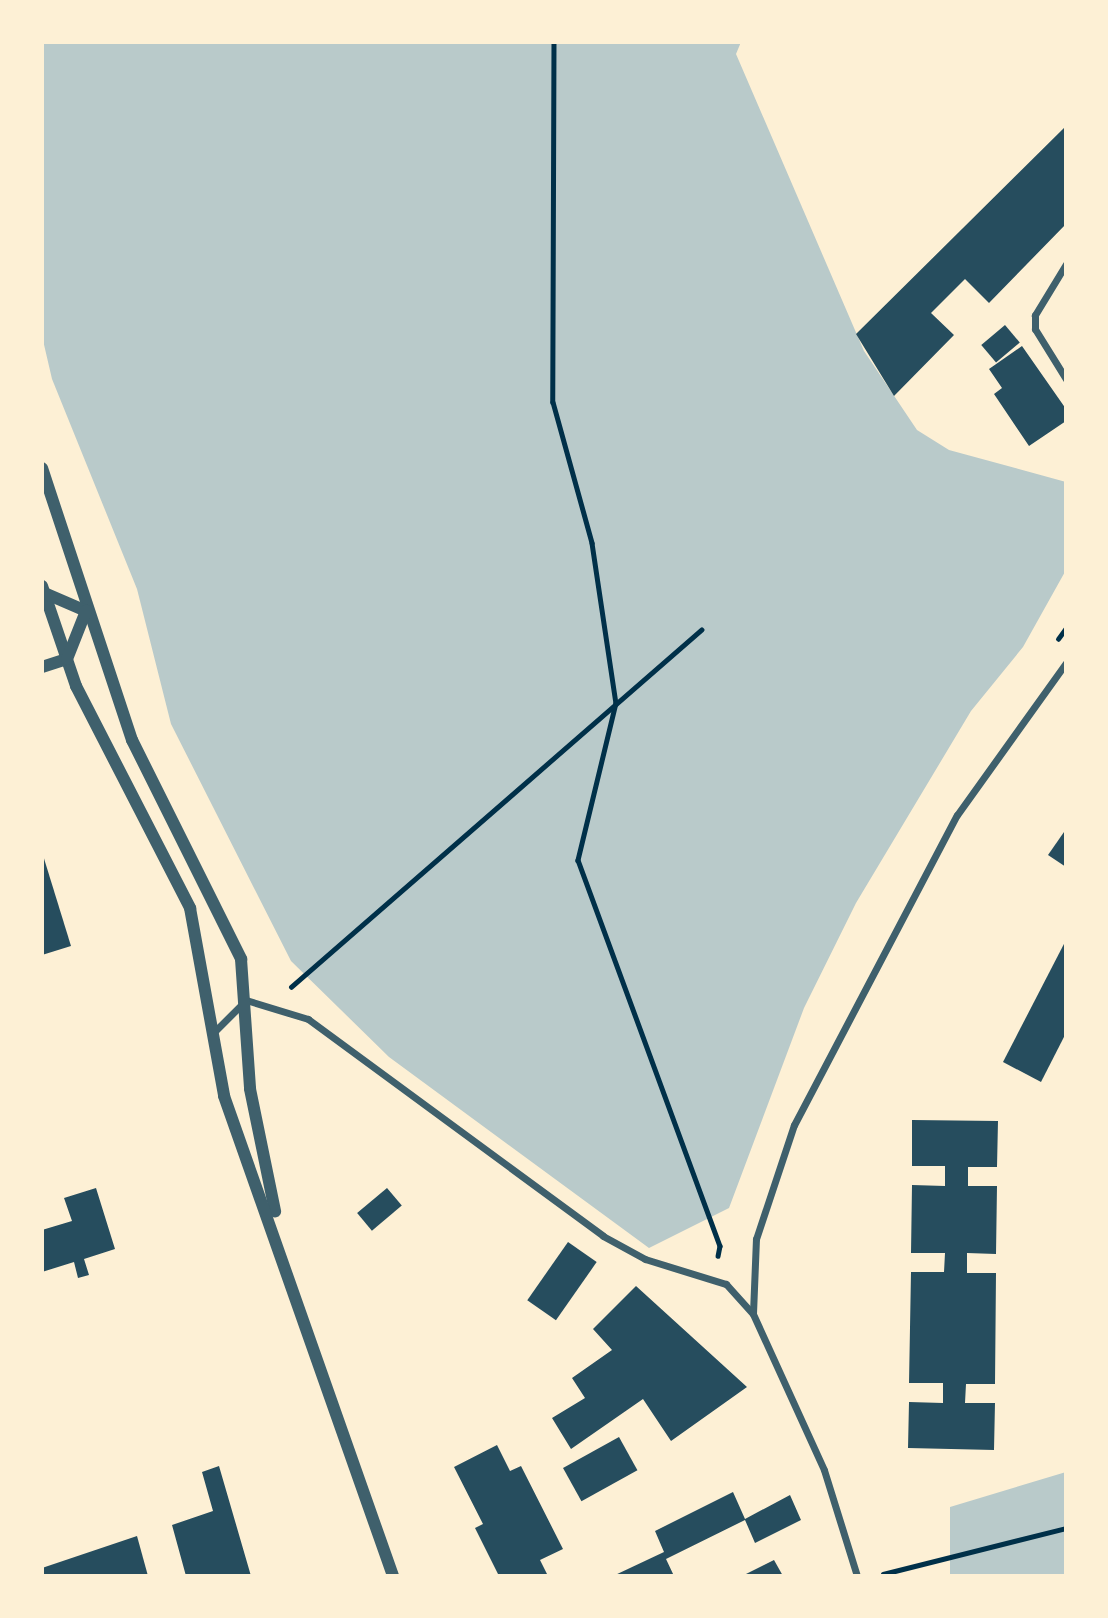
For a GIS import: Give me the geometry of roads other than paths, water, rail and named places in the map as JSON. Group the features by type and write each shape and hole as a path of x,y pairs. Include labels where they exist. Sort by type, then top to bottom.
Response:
{"street":[{"path":"1066,264 1035,316 1035,329 1066,379"},
{"path":"42,468 86,611 132,740 230,925 246,1000 250,1089 285,1258"},
{"path":"42,590 86,611"},
{"path":"42,590 67,659 190,908 223,1096 285,1258 393,1576"},
{"path":"67,659 86,611"},
{"path":"42,667 67,659"},
{"path":"753,1314 756,1240 799,1113 957,815 1066,663"},
{"path":"246,1000 272,1004 308,1018 622,1248 665,1266 714,1275 753,1314 824,1470 857,1576"},
{"path":"213,1032 246,1000"}]}
